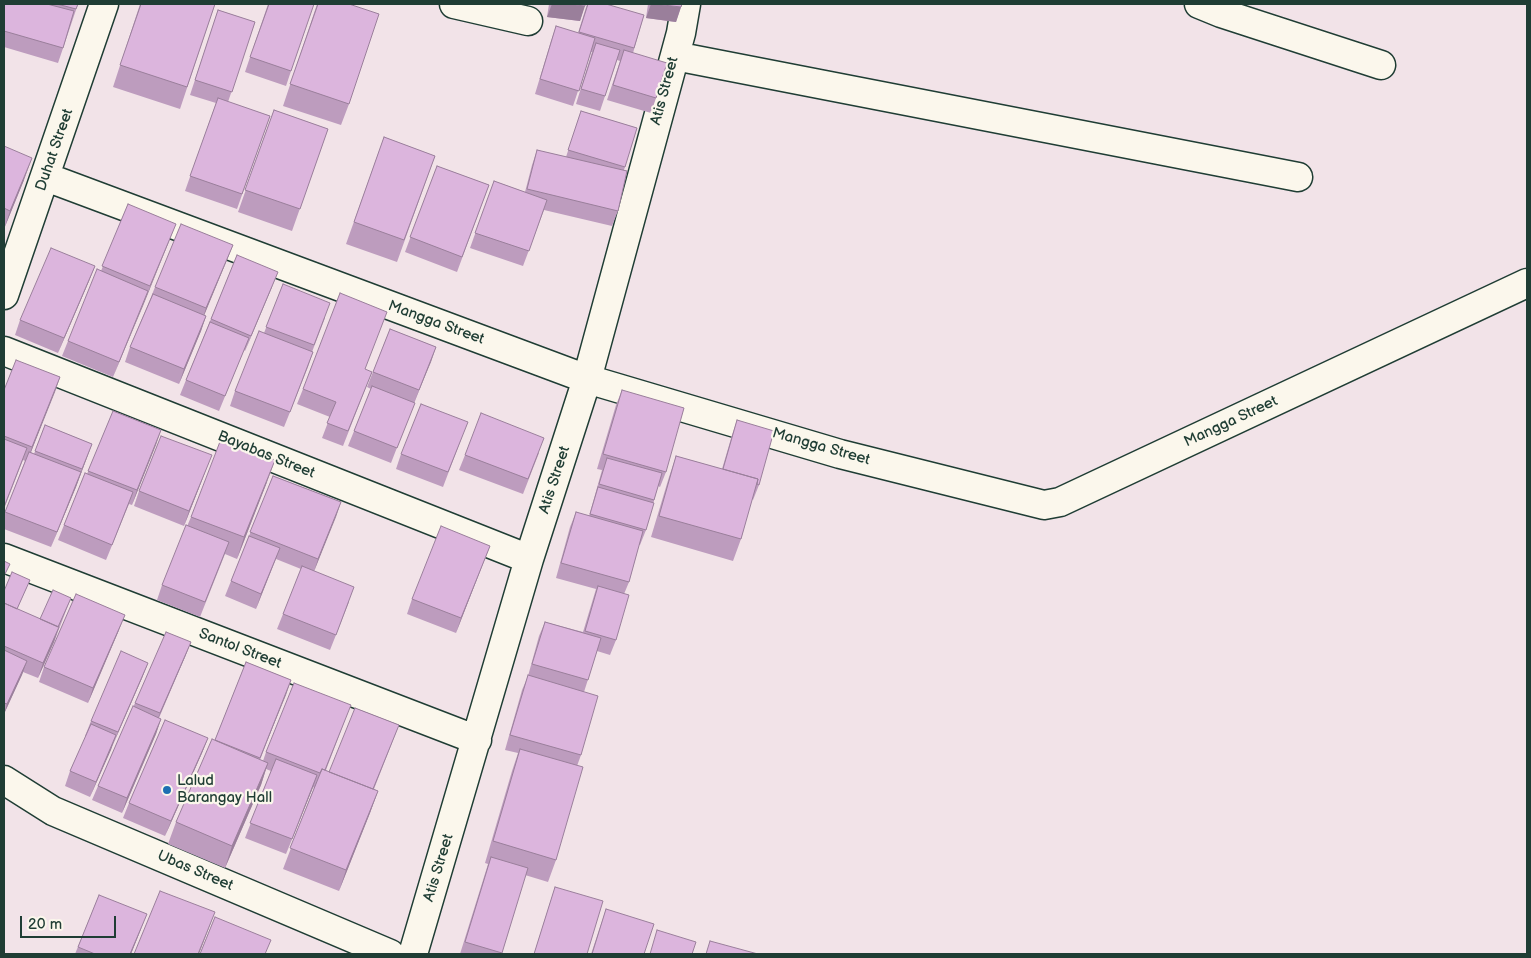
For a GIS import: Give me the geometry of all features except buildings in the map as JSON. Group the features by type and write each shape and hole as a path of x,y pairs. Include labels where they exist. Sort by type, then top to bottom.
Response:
{"street":[{"name":"Duhat Street","path":"4,295 104,4"},
{"path":"454,4 528,21"},
{"name":"Atis Street","path":"413,954 529,559 588,379 675,56 686,4"},
{"path":"1199,4 1381,66"},
{"path":"675,56 1298,177"},
{"name":"Mangga Street","path":"46,176 588,379 840,454 1044,504 1060,502 1527,283"},
{"name":"Bayabas Street","path":"4,351 529,559"},
{"name":"Santol Street","path":"4,558 477,740"},
{"name":"Ubas Street","path":"4,780 53,811 390,954"}],"place":[{"name":"Lalud Barangay Hall","path":"167,790"}]}
